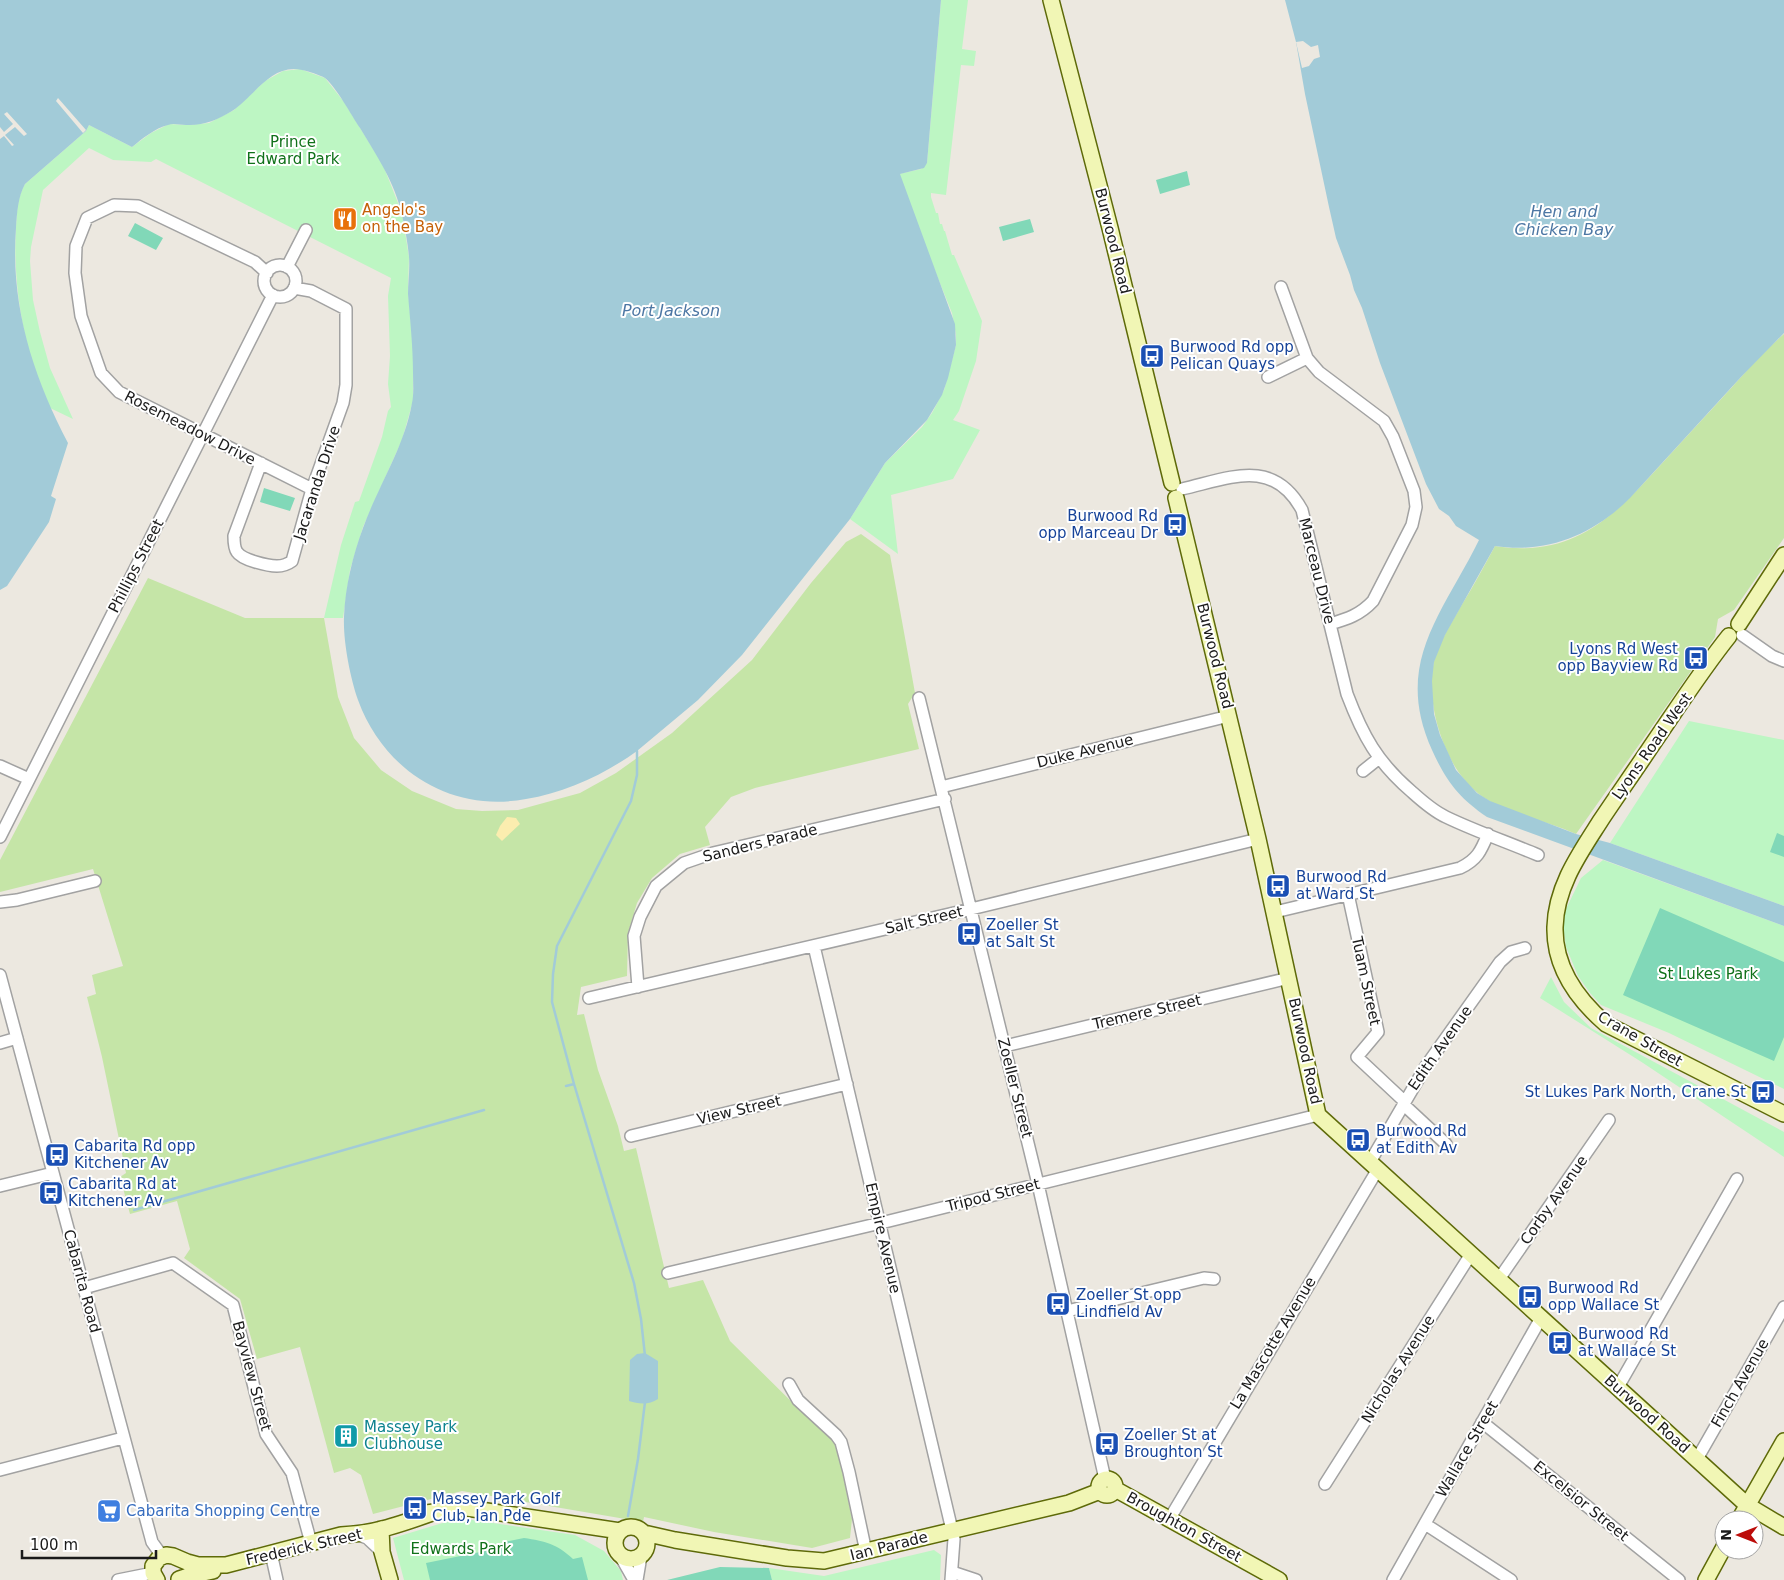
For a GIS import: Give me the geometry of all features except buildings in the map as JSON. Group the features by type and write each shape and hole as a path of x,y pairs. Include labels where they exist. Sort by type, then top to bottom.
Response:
{"main road":[{"name":"Burwood Road","path":"1051,0 1177,490 1275,912 1318,1115 1747,1505 1784,1527"},
{"name":"Lyons Road West","path":"1577,858 1673,714 1737,632 1784,555"},
{"name":"Crane Street","path":"1577,858 1560,896 1555,927 1558,954 1564,972 1572,988 1583,1002 1606,1024 1784,1114"},
{"path":"1744,1510 1783,1443"},
{"name":"Broughton Street","path":"1107,1486 1170,1518 1279,1580"},
{"name":"Ian Parade","path":"644,1546 675,1540 812,1561 824,1561 1069,1503 1107,1486"},
{"path":"362,1529 393,1516 467,1508 620,1532"},
{"path":"362,1529 381,1529 435,1512"},
{"path":"588,1528 626,1559 631,1560 644,1546 635,1527 624,1528 620,1532 615,1540 617,1550"},
{"name":"Frederick Street","path":"179,1580 188,1576 215,1571 226,1565 362,1529"},
{"path":"381,1529 382,1552 390,1580"},
{"name":"Frederick Street","path":"162,1556 170,1555 198,1565 226,1565"},
{"path":"155,1576 154,1563 162,1556"},
{"path":"177,1558 182,1566 182,1575 179,1580"},
{"path":"1706,1580 1717,1560"}],"street":[{"name":"Rosemeadow Drive","path":"266,273 255,262 138,206 126,204 114,205 87,218 76,246 75,273 81,316 100,373 119,392 312,489"},
{"path":"287,267 306,230"},
{"path":"278,265 287,267 296,278 294,288 282,297 273,295 269,292 265,283 266,273 278,265"},
{"path":"1281,286 1307,358 1319,372 1384,421 1393,437 1410,482 1416,507 1412,525 1373,601 1365,610 1355,616 1330,624"},
{"name":"Jacaranda Drive","path":"261,463 234,536 236,552 243,558 279,566 292,560 312,489 343,403 346,385 346,309 311,291 294,288"},
{"name":"Phillips Street","path":"0,837 273,295"},
{"path":"1268,377 1307,358"},
{"name":"Marceau Drive","path":"1177,490 1248,475 1273,479 1286,488 1302,510 1347,694 1360,727 1378,758 1398,781 1444,816 1538,855"},
{"path":"1737,632 1772,656 1784,661"},
{"name":"Zoeller Street","path":"919,698 1038,1184 1107,1486"},
{"name":"Duke Avenue","path":"941,786 1229,716"},
{"path":"1363,771 1378,758"},
{"path":"0,766 29,779"},
{"name":"Sanders Parade","path":"638,987 634,936 640,917 656,886 684,863 713,853 945,799"},
{"path":"1275,912 1460,868 1470,863 1478,855 1488,834"},
{"name":"Salt Street","path":"589,998 971,909 1258,839"},
{"path":"0,902 16,900 95,881"},
{"name":"Tuam Street","path":"1348,894 1378,1032 1357,1056 1446,1144"},
{"name":"Empire Avenue","path":"814,946 954,1538 952,1576"},
{"name":"Edith Avenue","path":"1374,1165 1404,1102 1426,1066 1500,962 1511,952 1526,948"},
{"name":"Cabarita Road","path":"0,975 123,1438 152,1542 162,1556"},
{"name":"Tremere Street","path":"1005,1046 1289,978"},
{"path":"0,1043 17,1038"},
{"name":"View Street","path":"631,1136 846,1084"},
{"name":"Tripod Street","path":"668,1273 1318,1115"},
{"name":"Corby Avenue","path":"1499,1279 1609,1120"},
{"name":"La Mascotte Avenue","path":"1170,1518 1374,1165"},
{"path":"0,1186 53,1172"},
{"path":"1618,1387 1737,1179"},
{"name":"Nicholas Avenue","path":"1325,1484 1471,1254"},
{"name":"Bayview Street","path":"84,1288 173,1263 233,1305 266,1434 292,1473 311,1543"},
{"path":"1067,1311 1204,1278 1214,1279"},
{"name":"Finch Avenue","path":"1697,1459 1784,1307"},
{"name":"Wallace Street","path":"1393,1580 1541,1318"},
{"path":"789,1384 798,1400 836,1435 841,1442 866,1552"},
{"name":"Excelsior Street","path":"1482,1422 1679,1580"},
{"path":"0,1470 123,1438"},
{"path":"1424,1524 1511,1580"},
{"path":"362,1529 367,1538 382,1552"},
{"path":"635,1580 644,1546"},
{"path":"617,1550 635,1580"},
{"path":"270,1553 277,1580"},
{"path":"118,1580 155,1576"},
{"path":"952,1576 976,1580"}],"green space":[{"path":"941,0 968,0 962,49 976,51 974,66 961,65 946,195 931,193 931,197 936,213 938,213 940,224 942,224 945,231 952,255 954,255 982,321 976,361 959,411 953,420 980,430 953,479 891,495 898,554 850,519 885,463 922,427 932,413 944,390 956,345 952,313 899,174 921,169 927,163"},
{"name":"Prince Edward Park","path":"300,69 325,78 344,102 383,165 402,213 409,257 408,291 413,345 413,401 402,440 363,527 350,570 343,618 324,618 341,545 355,502 359,501 382,437 388,411 391,407 388,384 390,356 388,296 391,278 156,159 151,162 113,160 89,148 43,190 31,247 30,261 33,300 40,332 50,368 73,419 50,408 28,349 18,297 15,244 19,200 22,189 25,184 86,131 89,125 132,147 151,133 169,124 209,123 234,110 265,81 283,71"},
{"path":"1187,171 1190,185 1160,194 1156,180"},
{"path":"1030,219 1034,232 1003,241 999,227"},
{"path":"135,223 163,238 156,250 128,236"},
{"path":"1784,334 1784,538 1734,610 1718,619 1715,637 1576,834 1512,811 1483,797 1469,785 1458,771 1441,737 1433,705 1432,672 1436,654 1449,626 1495,546 1524,548 1549,546 1572,539 1592,528 1630,498 1751,366"},
{"path":"264,488 295,498 290,511 260,502"},
{"path":"861,534 890,555 915,693 908,704 919,749 755,788 731,797 705,827 710,845 680,854 652,878 637,903 628,933 627,976 581,987 577,1015 584,1014 598,1070 618,1126 624,1151 636,1148 669,1288 703,1280 730,1341 807,1417 836,1441 852,1519 850,1538 812,1548 714,1532 644,1517 643,1522 462,1491 373,1514 361,1475 350,1468 334,1473 300,1347 257,1359 240,1299 184,1258 190,1249 177,1201 130,1214 120,1177 126,1173 102,1057 87,997 96,994 92,975 123,966 93,869 0,892 0,860 148,578 245,618 324,618 338,697 354,738 381,770 412,791 456,809 482,811 518,810 580,793 616,773 672,733 752,660 811,583 846,542"},
{"path":"1689,721 1784,740 1784,906 1610,843"},
{"path":"1777,833 1784,836 1784,857 1770,852"},
{"name":"St Lukes Park","path":"1603,860 1784,926 1784,1089 1669,1033 1601,1005 1590,993 1578,976 1566,947 1563,926 1565,911 1581,878"},
{"path":"1660,908 1784,962 1784,1037 1774,1061 1623,995"},
{"path":"1551,977 1564,1002 1591,1028 1784,1132 1784,1157 1640,1061 1540,998"},
{"name":"Edwards Park","path":"459,1518 575,1535 604,1551 621,1571 623,1580 404,1580 393,1538"},
{"path":"524,1538 550,1544 562,1550 573,1559 582,1557 588,1580 430,1580 426,1563 490,1550 504,1542"},
{"path":"934,1550 941,1555 940,1580 772,1580 769,1568 824,1576"},
{"path":"720,1567 769,1568 772,1580 667,1580"}],"sand":[{"path":"507,817 516,818 520,824 502,841 496,835"}],"water":[{"name":"Port Jackson","path":"0,0 941,0 927,163 924,168 900,174 955,324 956,345 942,395 927,420 885,463 850,519 742,655 698,700 637,751 598,775 570,787 541,796 498,802 472,799 447,793 424,781 403,766 385,747 370,725 358,700 348,659 344,617 346,594 353,560 369,512 403,436 413,400 408,294 409,262 399,203 385,170 344,102 330,82 323,77 302,70 291,69 281,71 272,76 240,105 221,117 210,122 198,124 163,126 132,147 89,125 86,131 25,184 17,210 15,257 21,312 27,339 44,392 68,443 51,496 56,499 49,522 7,586 0,590"},
{"name":"Hen and Chicken Bay","path":"1285,0 1784,0 1784,333 1616,511 1585,532 1551,544 1514,548 1495,546 1445,635 1434,662 1432,681 1434,714 1440,735 1456,770 1477,793 1490,801 1576,834 1610,843 1784,906 1784,926 1487,817 1461,796 1448,780 1437,761 1421,719 1418,691 1420,665 1427,640 1438,616 1479,540 1456,526 1449,516 1439,509 1426,484 1380,363 1336,238 1305,94 1296,42"},
{"path":"645,1353 658,1361 658,1399 651,1402 636,1403 629,1401 630,1360 637,1354"}],"pier":[{"path":"1303,41 1311,47 1318,45 1320,57 1314,59 1309,66 1302,68 1296,42"},
{"path":"58,98 86,130 83,133 56,101"},
{"path":"7,112 27,134 24,136 15,127 5,135 14,145 12,146 4,136 0,139 0,127 4,132 13,124 4,114"}],"waterway":[{"path":"637,751 637,775 631,801 557,946 552,1002 574,1084 634,1283 641,1319 645,1356"},
{"path":"566,1086 574,1084"},
{"path":"134,1210 484,1110"},
{"path":"628,1516 645,1402"}],"place":[{"name":"Angelo's on the Bay","path":"345,219"},
{"name":"Burwood Rd opp Pelican Quays","path":"1152,356"},
{"name":"Burwood Rd opp Marceau Dr","path":"1175,525"},
{"name":"Lyons Rd West opp Bayview Rd","path":"1696,658"},
{"name":"Burwood Rd at Ward St","path":"1278,886"},
{"name":"Zoeller St at Salt St","path":"969,934"},
{"name":"St Lukes Park North, Crane St","path":"1763,1092"},
{"name":"Burwood Rd at Edith Av","path":"1358,1140"},
{"name":"Cabarita Rd opp Kitchener Av","path":"57,1155"},
{"name":"Cabarita Rd at Kitchener Av","path":"51,1193"},
{"name":"Burwood Rd opp Wallace St","path":"1530,1297"},
{"name":"Zoeller St opp Lindfield Av","path":"1058,1304"},
{"name":"Burwood Rd at Wallace St","path":"1560,1343"},
{"name":"Massey Park Clubhouse","path":"346,1436"},
{"name":"Zoeller St at Broughton St","path":"1107,1444"},
{"name":"Massey Park Golf Club, Ian Pde","path":"415,1508"},
{"name":"Cabarita Shopping Centre","path":"109,1511"}]}
